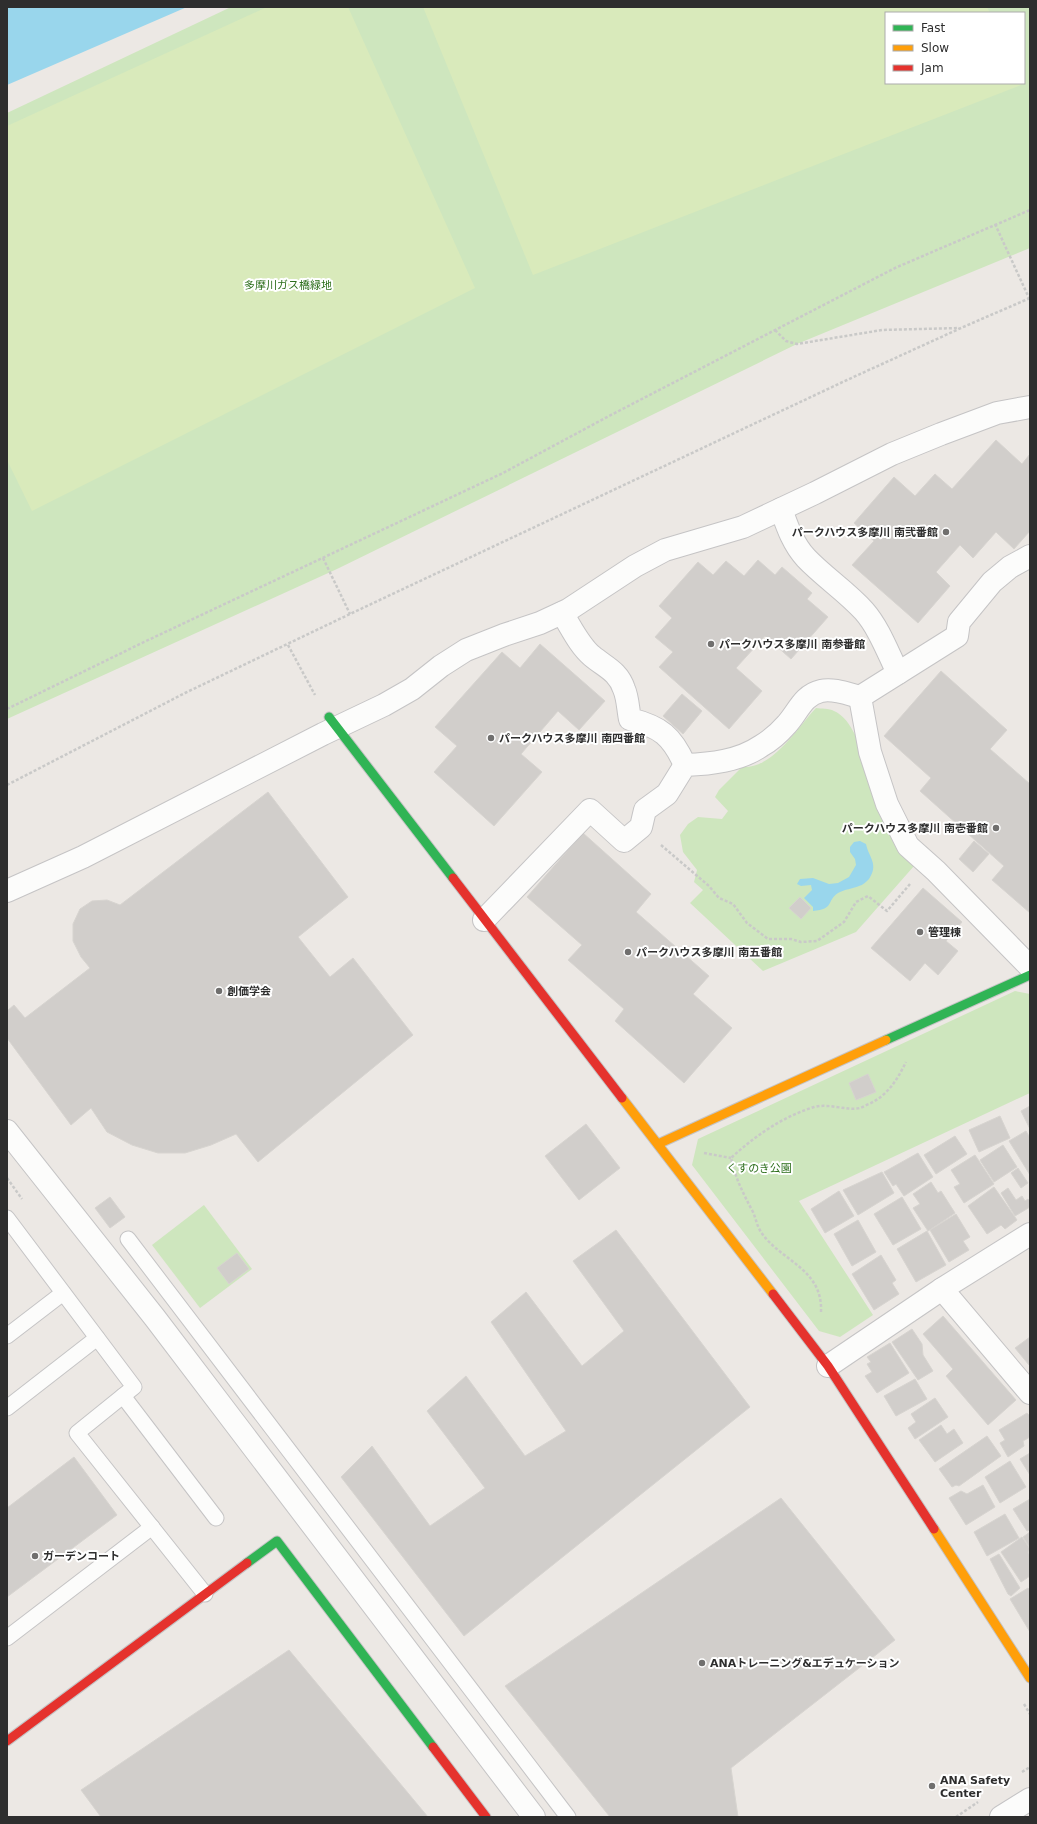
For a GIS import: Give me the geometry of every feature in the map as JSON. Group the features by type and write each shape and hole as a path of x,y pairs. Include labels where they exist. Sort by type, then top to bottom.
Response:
{"street":[{"path":"7,891 84,856 332,722 384,705 412,689 441,666 466,650 504,634 540,623 562,613 635,566 665,550 743,527 892,454 997,413 1030,407"},
{"path":"781,509 789,534 804,557 823,575 848,594 865,613 879,635 898,673"},
{"path":"685,765 708,764 744,755 762,746 787,724 803,700 820,691 837,691 860,697 957,636 959,622 992,582 1010,567 1030,556"},
{"path":"562,613 581,644 592,656 606,665 617,676 625,689 630,719 645,723 661,730 671,740 685,765"},
{"path":"860,697 870,752 887,804 908,846 984,918 1030,967"},
{"path":"332,722 828,1366 1030,1678"},
{"path":"484,920 590,810 624,841 641,827 645,810 667,794 685,765"},
{"path":"658,1144 1030,975"},
{"path":"7,1131 155,1318 534,1817"},
{"path":"828,1366 942,1289 1030,1234"},
{"path":"942,1289 1030,1393"},
{"path":"7,1740 277,1541 486,1817"},
{"path":"1001,1817 1030,1799"}],"lane":[{"path":"7,1218 12,1235 63,1293 134,1387 77,1433 205,1594"},
{"path":"128,1239 568,1817"},
{"path":"7,1336 63,1293"},
{"path":"7,1408 97,1338"},
{"path":"123,1396 216,1518"},
{"path":"7,1638 152,1527"}],"path":[{"path":"7,709 144,642 503,473 609,416 895,268 1030,210"},
{"path":"7,785 185,693 350,614 961,328 1030,298 995,224"},
{"path":"775,330 786,341 797,344 882,330 961,328"},
{"path":"323,558 350,614"},
{"path":"288,645 309,685"},
{"path":"641,827 709,886 718,898 733,904 747,923 768,939 791,939 801,942 817,941 844,922 856,902 868,896 887,911 927,863"},
{"path":"731,1158 746,1144 771,1127 796,1114 816,1107 860,1108 881,1098 897,1081 907,1060"},
{"path":"703,1153 731,1158"},
{"path":"731,1158 736,1181 761,1232 776,1248 795,1262 816,1287 821,1299 821,1312 819,1316"}],"green space":[{"name":"多摩川ガス橋緑地","path":"231,7 1030,7 1030,248 797,344 337,569 7,719 7,113"},
{"path":"267,7 348,7 475,288 32,511 7,460 7,126"},
{"path":"423,7 987,7 990,12 885,12 885,84 1021,85 533,275"},
{"path":"816,708 834,711 844,719 853,731 868,766 890,834 904,855 914,866 856,932 763,971 690,903 703,890 694,882 697,870 683,852 680,835 688,824 698,817 722,819 728,811 715,797 719,790 742,767 753,766 764,761 784,746"},
{"name":"くすのき公園","path":"1015,991 1030,994 1030,1093 799,1201 873,1315 840,1337 819,1331 692,1165 698,1139"},
{"path":"204,1205 252,1269 200,1308 152,1245"}],"water":[{"path":"7,7 187,7 7,85"},
{"path":"860,841 866,844 873,865 872,874 869,879 860,886 838,893 834,896 827,907 813,911 813,907 804,898 812,890 811,885 801,886 797,884 800,879 813,878 829,884 838,883 849,877 856,865 855,859 850,852 850,847 854,842"}],"building":[{"name":"パークハウス多摩川 南弐番館","path":"996,440 1022,464 1030,454 1030,531 1014,549 996,532 973,558 960,545 936,572 950,586 918,623 852,565 874,541 854,523 894,477 915,496 935,474 952,489"},
{"name":"パークハウス多摩川 南参番館","path":"758,560 775,575 782,567 812,593 807,599 828,617 791,659 765,636 736,668 762,691 729,729 659,667 673,652 655,637 672,618 659,606 698,562 713,575 726,561 744,576"},
{"name":"パークハウス多摩川 南四番館","path":"540,644 605,701 579,730 558,711 521,754 542,772 494,826 434,772 457,746 435,727 502,652 520,668"},
{"name":"パークハウス多摩川 南壱番館","path":"941,671 1007,730 990,749 1030,784 1030,913 992,880 1004,866 920,791 931,778 884,736"},
{"path":"682,694 702,711 683,734 663,716"},
{"name":"創価学会","path":"268,792 348,897 298,937 330,977 353,958 413,1035 258,1162 236,1134 211,1145 185,1153 158,1153 132,1145 107,1132 91,1108 71,1125 7,1038 7,1011 14,1005 25,1018 90,968 81,957 73,941 73,924 80,909 92,901 107,900 120,905"},
{"name":"パークハウス多摩川 南五番館","path":"583,833 651,894 636,912 709,976 693,994 732,1028 684,1083 615,1021 624,1009 568,960 582,945 527,897"},
{"path":"974,841 989,854 973,872 959,859"},
{"name":"管理棟","path":"923,888 962,922 946,941 958,951 938,975 925,963 910,981 871,948"},
{"path":"800,897 811,908 801,919 789,908"},
{"path":"868,1074 876,1092 856,1100 849,1083"},
{"path":"1030,1106 1030,1129 1021,1111"},
{"path":"1000,1116 1010,1138 979,1152 969,1130"},
{"path":"586,1124 620,1168 579,1200 545,1156"},
{"path":"1026,1131 1030,1138 1030,1175 1009,1141"},
{"path":"955,1136 967,1154 936,1174 924,1155"},
{"path":"1003,1145 1017,1167 994,1182 980,1160"},
{"path":"918,1153 933,1177 904,1196 896,1184 893,1186 884,1172"},
{"path":"975,1155 994,1184 964,1203 954,1187 960,1184 951,1170"},
{"path":"1018,1168 1028,1183 1021,1188 1011,1173"},
{"path":"882,1172 894,1193 858,1215 843,1190"},
{"path":"931,1182 938,1193 941,1191 955,1213 928,1231 913,1208 920,1204 913,1194"},
{"path":"994,1187 1017,1220 1005,1229 1001,1225 987,1234 968,1206"},
{"path":"1008,1188 1016,1200 1022,1196 1025,1201 1028,1199 1030,1201 1030,1207 1015,1216 1001,1193"},
{"path":"839,1191 854,1216 825,1233 811,1209"},
{"path":"110,1197 125,1217 110,1228 95,1208"},
{"path":"902,1197 921,1229 893,1245 874,1214"},
{"path":"956,1214 970,1237 963,1241 969,1250 949,1262 930,1230"},
{"path":"858,1220 876,1252 852,1266 834,1234"},
{"path":"616,1230 750,1407 464,1636 341,1477 372,1446 430,1526 485,1488 427,1411 466,1376 525,1456 566,1431 491,1322 526,1292 582,1366 624,1331 573,1261"},
{"path":"927,1231 946,1265 916,1282 897,1249"},
{"path":"237,1253 249,1269 229,1284 217,1268"},
{"path":"881,1255 896,1280 892,1283 899,1294 874,1310 852,1274"},
{"path":"943,1316 1016,1400 988,1425 946,1376 953,1369 923,1334"},
{"path":"912,1329 922,1344 923,1355 933,1371 918,1380 892,1342"},
{"path":"1030,1337 1030,1365 1029,1365 1015,1348"},
{"path":"890,1343 909,1373 877,1393 865,1376 872,1372 867,1364 871,1362 867,1357"},
{"path":"915,1379 927,1399 896,1416 884,1396"},
{"path":"935,1398 948,1417 915,1439 908,1428 916,1422 911,1414"},
{"path":"1027,1413 1030,1416 1030,1437 1023,1441 1024,1446 1008,1457 1000,1443 1005,1440 999,1430"},
{"path":"941,1425 947,1434 954,1429 963,1443 935,1462 919,1440"},
{"path":"987,1436 1001,1456 959,1486 956,1485 952,1487 939,1469"},
{"path":"1030,1453 1030,1475 1020,1459"},
{"name":"ガーデンコート","path":"74,1457 117,1515 7,1597 7,1508"},
{"path":"1010,1461 1026,1487 1000,1503 985,1477"},
{"path":"983,1485 995,1507 966,1525 949,1498 961,1491 967,1494"},
{"name":"ANAトレーニング&エデュケーション","path":"781,1498 895,1640 731,1768 738,1817 610,1817 505,1686"},
{"path":"1030,1499 1030,1530 1027,1531 1013,1509"},
{"path":"1005,1514 1019,1538 987,1556 974,1532"},
{"path":"1030,1532 1030,1548 1023,1537"},
{"path":"1022,1537 1030,1549 1028,1552 1030,1556 1030,1576 1021,1582 1001,1552"},
{"path":"999,1554 1020,1588 1011,1596 1008,1594 990,1559"},
{"path":"1028,1588 1030,1590 1030,1632 1010,1599"},
{"path":"289,1650 428,1817 101,1817 81,1790"}],"traffic: fast":[{"path":"329,717 453,878"},
{"path":"886,1040 1030,975"},
{"path":"247,1563 277,1541 433,1747"}],"traffic: slow":[{"path":"658,1144 886,1040"},
{"path":"622,1098 773,1294"},
{"path":"934,1529 1030,1678"}],"traffic: jam":[{"path":"453,878 622,1098"},
{"path":"773,1294 828,1366 934,1529"},
{"path":"7,1741 247,1563"},
{"path":"433,1747 486,1817"}],"place":[{"name":"パークハウス多摩川 南弐番館","path":"946,532"},
{"name":"パークハウス多摩川 南参番館","path":"711,644"},
{"name":"パークハウス多摩川 南四番館","path":"491,738"},
{"name":"パークハウス多摩川 南壱番館","path":"996,828"},
{"name":"管理棟","path":"920,932"},
{"name":"パークハウス多摩川 南五番館","path":"628,952"},
{"name":"創価学会","path":"219,991"},
{"name":"ガーデンコート","path":"35,1556"},
{"name":"ANAトレーニング&エデュケーション","path":"702,1663"},
{"name":"ANA Safety Center","path":"932,1786"}]}
